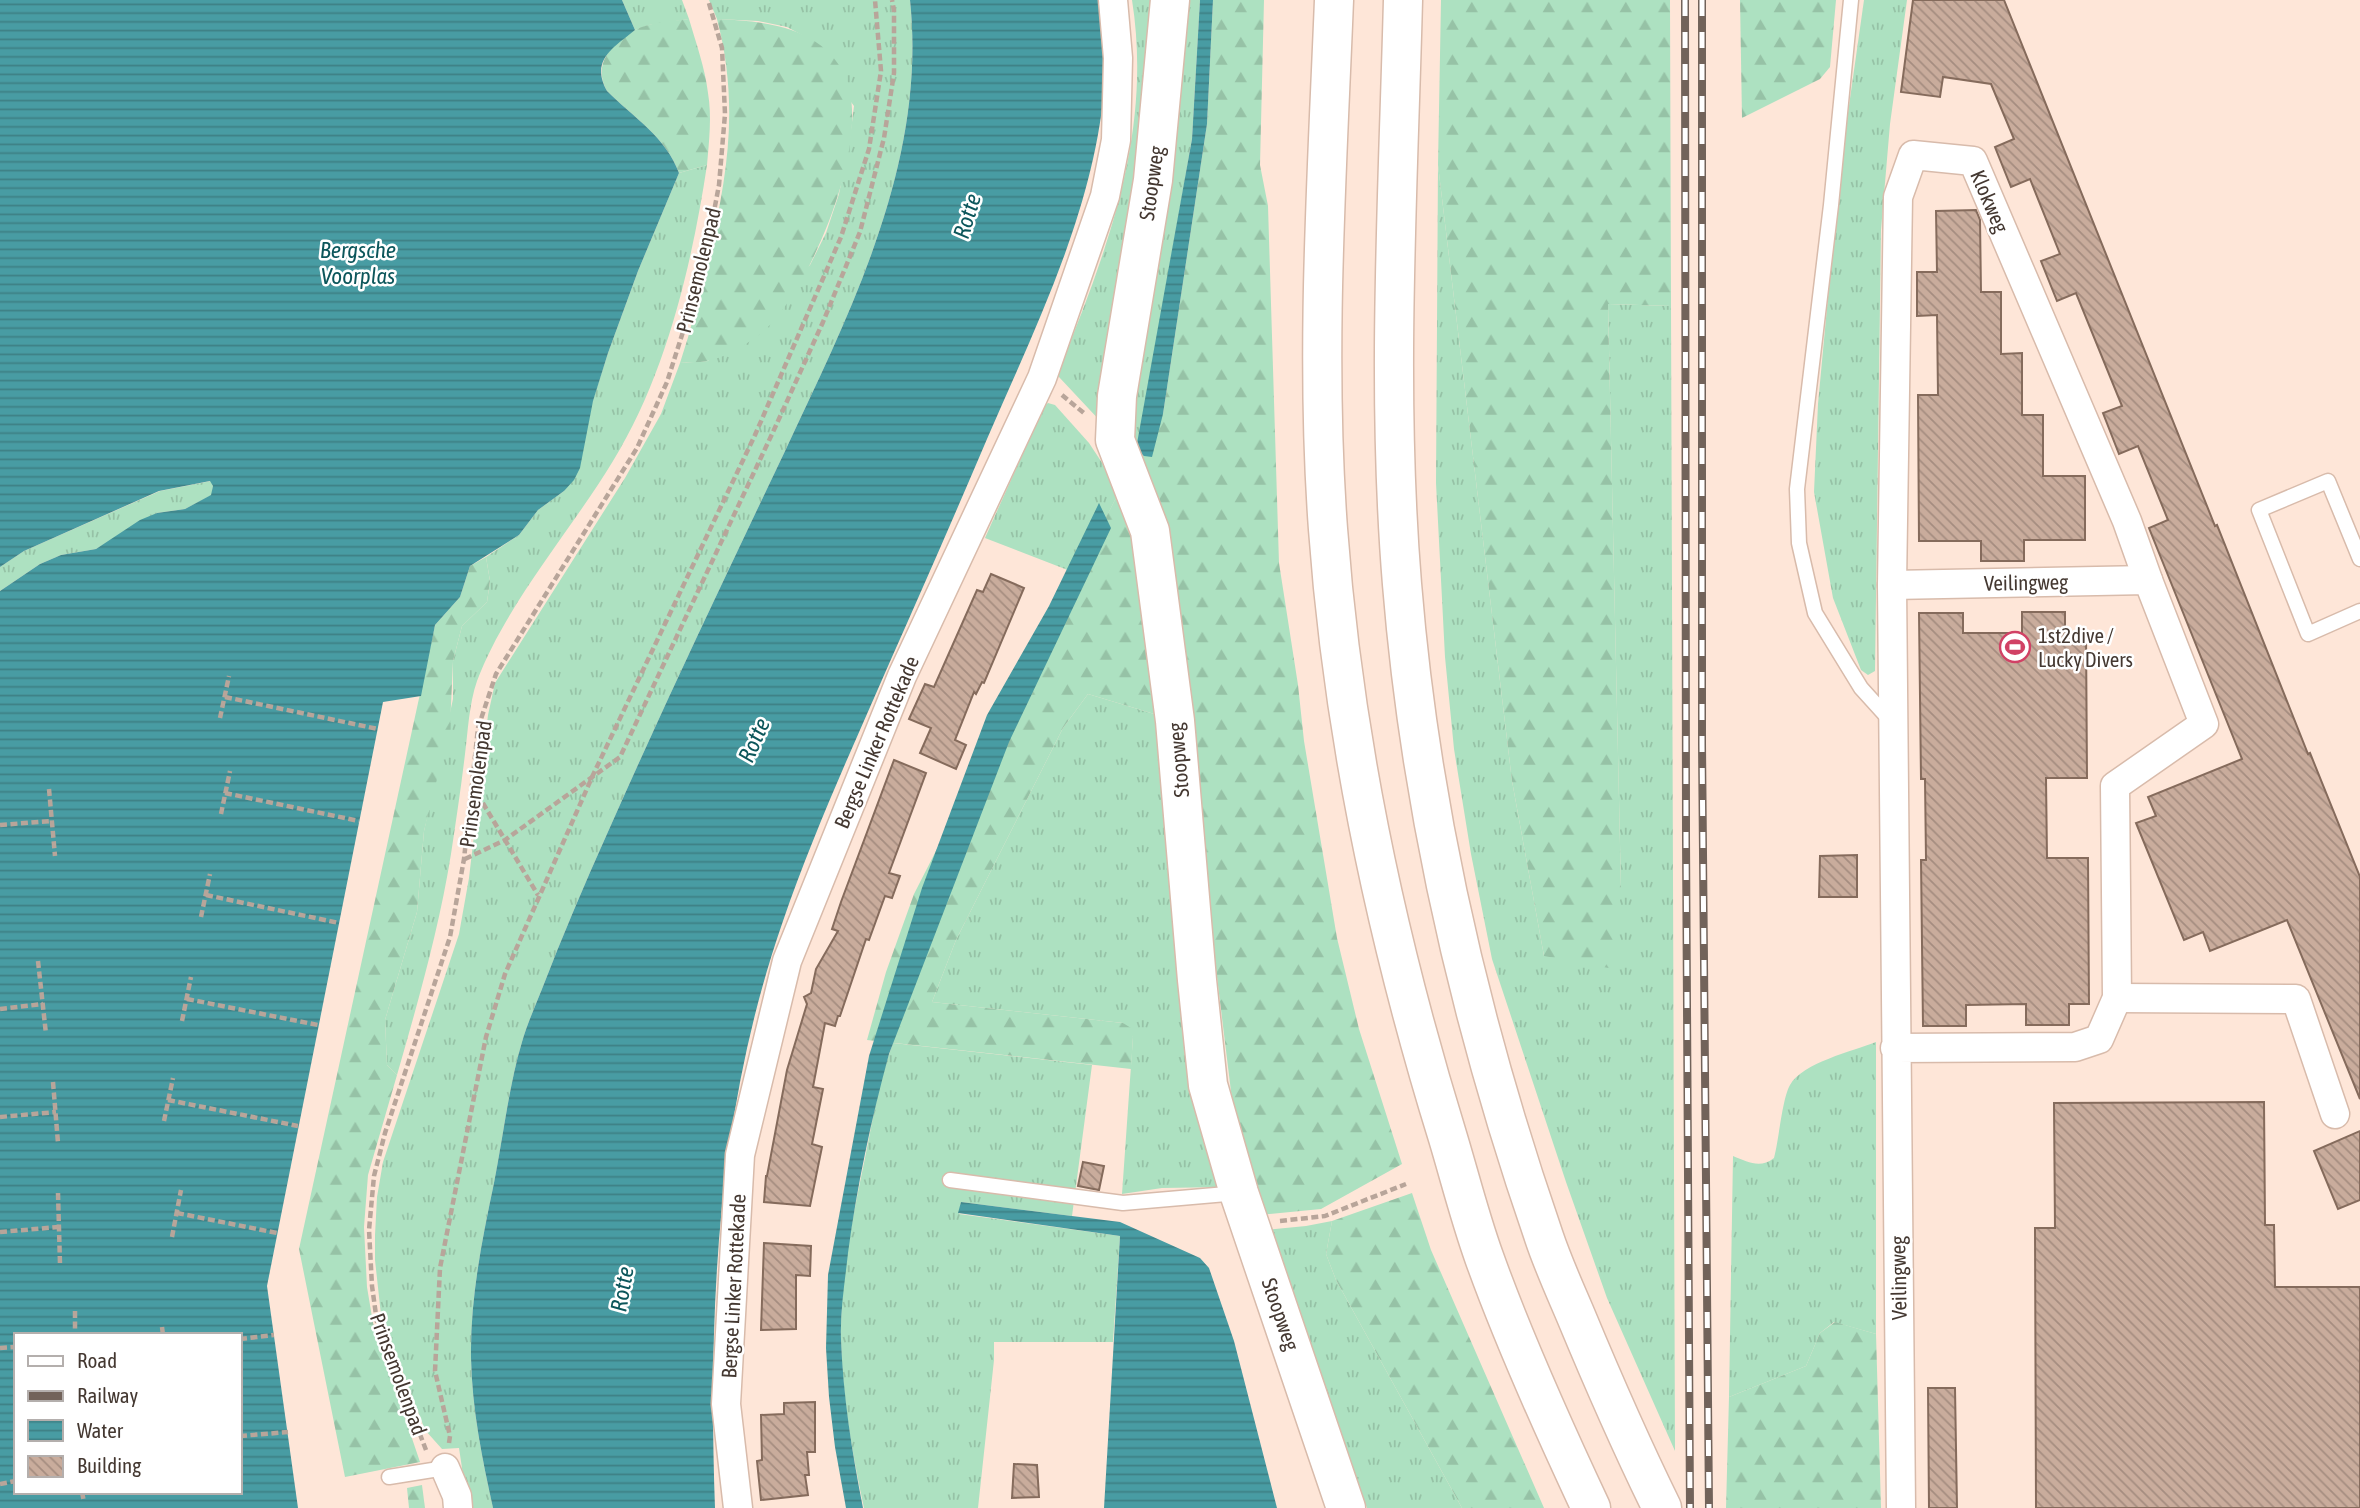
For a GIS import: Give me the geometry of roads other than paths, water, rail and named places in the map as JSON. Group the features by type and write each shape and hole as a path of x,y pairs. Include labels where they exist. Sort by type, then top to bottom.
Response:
{"main road":[{"name":"Stoopweg","path":"1170,0 1153,180 1117,397 1115,440 1150,531 1175,722 1196,980 1208,1085 1245,1209 1346,1508"},
{"path":"1334,0 1322,368 1328,528 1340,643 1357,756 1383,903 1420,1050 1484,1257 1558,1438 1591,1508"},
{"path":"1403,0 1394,355 1396,472 1402,582 1414,707 1429,808 1479,1026 1544,1239 1616,1414 1662,1508"}],"street":[{"name":"Bergse Linker Rottekade","path":"738,1508 726,1404 740,1154 787,961 902,676 1042,379 1105,196 1114,151 1118,58 1113,0"},
{"name":"Klokweg","path":"1892,585 1898,197 1913,155 1973,161 2127,521 2148,580"},
{"name":"Veilingweg","path":"1900,1508 1892,585 2148,580"},
{"path":"1895,1048 2074,1047 2099,1039 2117,998 2115,786 2204,724 2148,580"},
{"path":"2117,998 2295,999 2335,1114"},
{"path":"445,1468 457,1496 458,1508"}],"lane":[{"path":"1851,0 1831,205 1797,489 1799,543 1815,612 1861,688 1894,724"},
{"path":"2360,559 2328,481 2259,510 2308,634 2360,611"},
{"path":"950,1180 1123,1203 1245,1209"},
{"path":"389,1477 445,1468"}],"water":[{"name":"Bergsche Voorplas","path":"0,0 622,0 635,30 606,56 601,71 602,80 607,91 657,138 679,173 638,271 608,353 593,401 580,468 574,480 538,510 519,535 470,566 460,597 435,625 421,696 383,702 267,1286 298,1508 0,1508 0,591 40,564 61,555 96,549 140,520 157,513 185,509 211,495 213,486 210,481 159,491 24,551 0,567"},
{"name":"Rotte","path":"910,0 1102,0 1105,79 1090,173 1077,219 1044,308 808,854 761,992 731,1137 722,1211 713,1359 715,1508 493,1508 473,1396 472,1314 481,1248 517,1059 557,950 598,853 836,342 859,287 896,176 907,118 912,60"},
{"path":"1200,0 1213,0 1207,124 1163,414 1152,457 1144,456 1136,449 1192,139"},
{"path":"1099,503 1111,528 1009,742 889,1054 882,1079 856,1203 842,1307 841,1339 846,1403 863,1508 846,1508 829,1397 826,1348 828,1275 869,1056 922,888 987,715 1049,606"},
{"path":"961,1202 1120,1222 1200,1258 1209,1268 1234,1341 1277,1508 1104,1508 1120,1236 958,1213"}],"railway":[{"path":"1685,0 1690,1508"},
{"path":"1702,0 1702,744 1709,1508"}],"place":[{"name":"1st2dive / Lucky Divers","path":"2015,647"}]}
